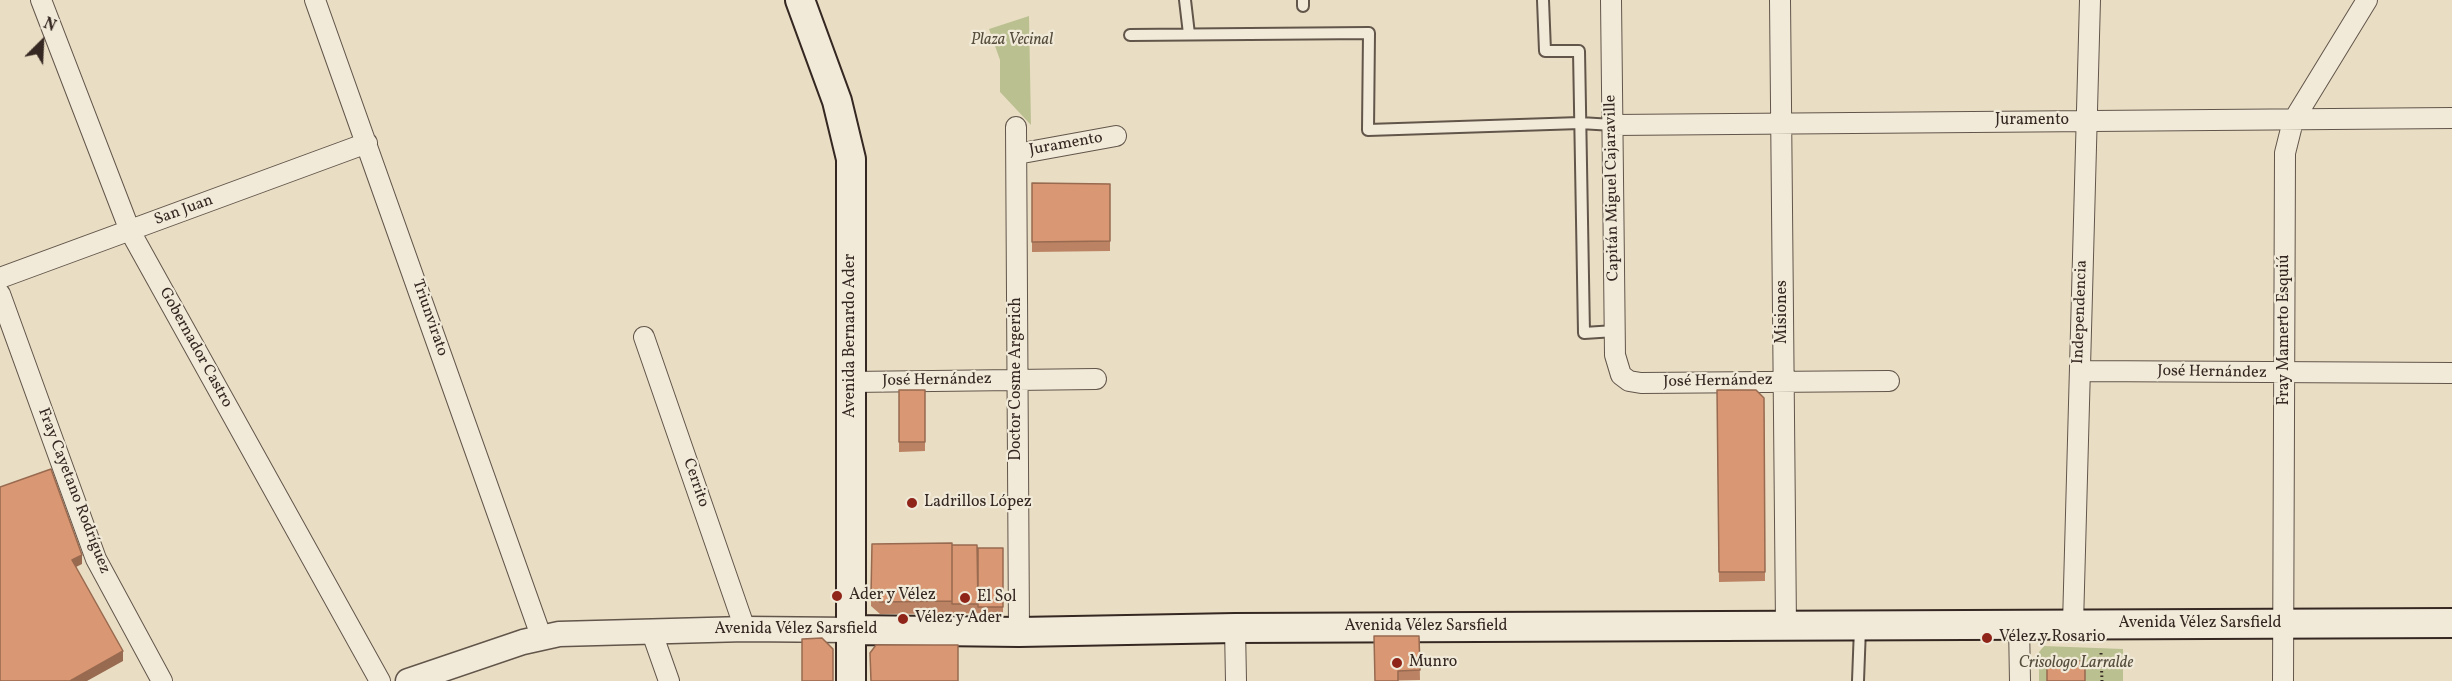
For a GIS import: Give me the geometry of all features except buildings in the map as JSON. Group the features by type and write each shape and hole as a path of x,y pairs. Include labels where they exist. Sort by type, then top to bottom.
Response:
{"main road":[{"name":"Avenida Bernardo Ader","path":"800,0 837,101 851,159 851,681"},
{"name":"Avenida Vélez Sarsfield","path":"851,630 1019,632 1235,627 2452,623"}],"street":[{"name":"Gobernador Castro","path":"41,0 130,231 380,681"},
{"name":"Triunvirato","path":"315,0 541,636"},
{"name":"Capitán Miguel Cajaraville","path":"1611,0 1615,331 1617,366 1621,375"},
{"name":"Misiones","path":"1780,0 1786,625"},
{"name":"Independencia","path":"2073,624 2090,0"},
{"name":"Fray Mamerto Esquiú","path":"2283,681 2286,374 2285,153 2293,121 2367,0"},
{"name":"Juramento","path":"1613,125 2452,118"},
{"name":"Doctor Cosme Argerich","path":"1016,127 1019,632"},
{"name":"Juramento","path":"1017,154 1116,136"},
{"name":"San Juan","path":"0,278 367,143"},
{"name":"Fray Cayetano Rodríguez","path":"0,294 96,559 162,681"},
{"name":"Cerrito","path":"644,337 745,629"},
{"name":"José Hernández","path":"2080,371 2286,374 2452,373"},
{"name":"José Hernández","path":"1621,375 1629,381 1641,383 1889,381"},
{"name":"José Hernández","path":"851,382 1096,379"},
{"path":"2019,624 2020,681"},
{"path":"1235,627 1236,681"},
{"name":"Avenida Vélez Sarsfield","path":"408,681 460,673 541,636 651,630 851,630"},
{"path":"651,630 669,681"}],"lane":[{"path":"1185,0 1189,34"},
{"path":"1543,0 1545,51 1579,51 1584,333 1615,331"},
{"path":"1130,35 1369,33 1368,130 1580,123 1613,125"},
{"path":"1858,681 1860,624"}],"path":[{"path":"2101,653 2102,681"}],"green space":[{"name":"Plaza Vecinal","path":"1029,16 1031,125 1000,92 1000,60 989,29"},
{"name":"Crisologo Larralde","path":"2044,646 2123,649 2123,681 2039,681 2039,652"}],"place":[{"name":"Ladrillos López","path":"912,503"},
{"name":"Ader y Vélez","path":"837,596"},
{"name":"El Sol","path":"965,598"},
{"name":"Vélez y Ader","path":"903,619"},
{"name":"Vélez y Rosario","path":"1987,638"},
{"name":"Munro","path":"1397,663"}]}
